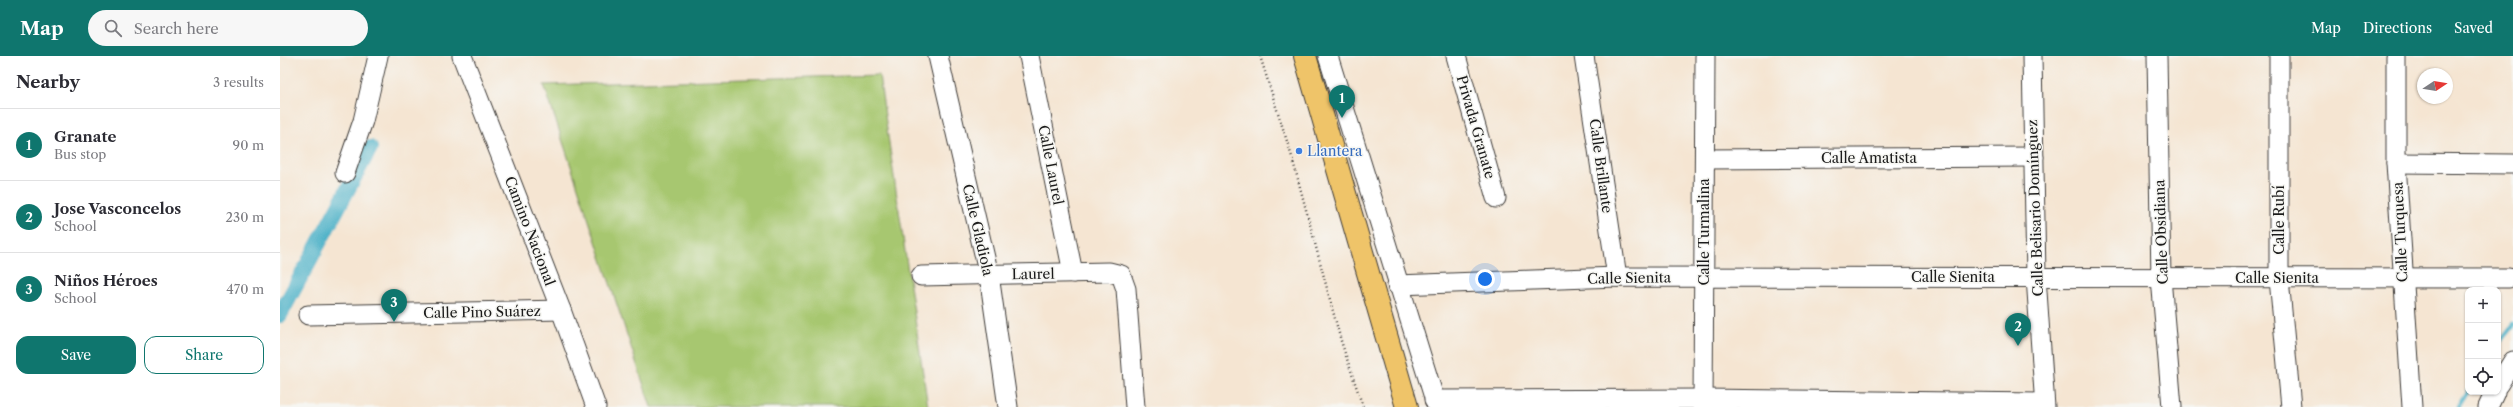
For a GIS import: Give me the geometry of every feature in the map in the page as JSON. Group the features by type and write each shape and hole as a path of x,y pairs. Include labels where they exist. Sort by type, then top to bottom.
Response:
{"main road":[{"path":"1305,56 1407,407"}],"street":[{"path":"345,173 363,121 378,56"},
{"name":"Camino Nacional","path":"462,56 561,310 596,407"},
{"name":"Calle Gladiola","path":"938,56 989,275 1008,407"},
{"name":"Calle Laurel","path":"1029,56 1072,273"},
{"name":"Privada Granate","path":"1456,56 1496,198"},
{"name":"Calle Brillante","path":"1584,56 1617,277"},
{"name":"Calle Turmalina","path":"1703,403 1706,56"},
{"name":"Calle Belisario Domínguez","path":"2032,56 2036,277 2045,405"},
{"name":"Calle Obsidiana","path":"2157,56 2161,278 2172,407"},
{"name":"Calle Rubí","path":"2279,56 2279,279 2291,407"},
{"name":"Calle Turquesa","path":"2396,56 2396,163 2402,278 2412,407"},
{"path":"1330,62 1397,285 1435,404 1703,403 2045,405"},
{"name":"Calle Amatista","path":"1705,159 2034,157"},
{"path":"2396,163 2513,164"},
{"name":"Laurel","path":"921,276 1108,272 1121,275 1126,289 1135,407"},
{"name":"Calle Sienita","path":"1397,285 1617,277 2036,277 2279,279 2509,278"},
{"name":"Calle Pino Suárez","path":"308,315 561,310"},
{"path":"2501,380 2513,361"},
{"path":"2488,407 2494,395"}],"path":[{"path":"1260,56 1292,157 1342,341 1363,407"}],"green space":[{"path":"879,75 928,407 651,407 544,85"}],"waterway":[{"path":"280,315 370,148"},
{"path":"2501,340 2513,325"},
{"path":"2458,407 2466,395"}],"place":[{"name":"Granate","path":"1342,118"},
{"name":"Llantera","path":"1299,151"},
{"name":"Niños Héroes","path":"394,322"},
{"name":"Jose Vasconcelos","path":"2018,346"}]}
